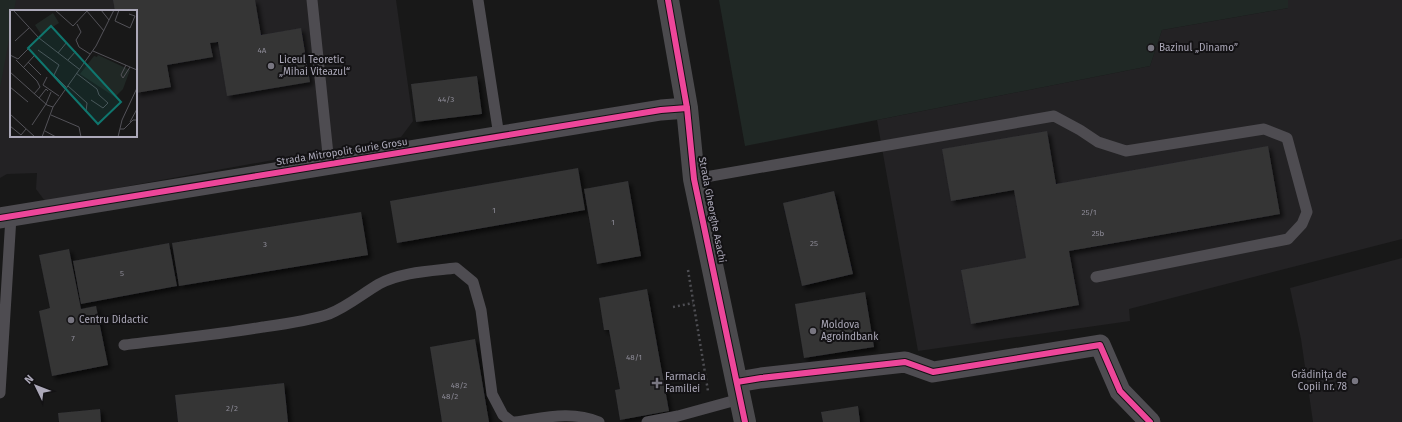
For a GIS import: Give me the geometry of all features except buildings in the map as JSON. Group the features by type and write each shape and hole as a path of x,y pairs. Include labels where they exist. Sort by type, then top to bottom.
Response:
{"main road":[{"name":"Strada Gheorghe Asachi","path":"668,0 687,108 694,179 745,422"}],"street":[{"name":"Strada Mitropolit Gurie Grosu","path":"6,218 499,136 661,110 687,108"},
{"path":"738,391 905,362 933,372 1100,345 1120,391 1150,422"}],"lane":[{"path":"312,0 329,164"},
{"path":"478,0 499,136"},
{"path":"694,179 1054,116 1098,142 1126,151 1264,129 1287,138 1307,212 1302,224 1288,239 1096,277"},
{"path":"0,393 6,218"},
{"path":"124,345 231,332 289,323 329,314 366,294 379,284 425,271 456,268 473,282 481,310 492,394 503,415 514,422 561,414 586,416 599,422"},
{"path":"647,422 678,416 738,391"}],"path":[{"path":"673,307 693,303"}],"shaded area":[{"name":"Liceul Teoretic „Mihai Viteazul“","path":"0,0 396,0 413,121 401,137 45,201 36,189 37,173 7,174 0,178"},
{"path":"0,0 16,0 14,10 10,10 10,34 0,88"},
{"path":"719,0 1288,0 1288,8 1162,30 1150,66 745,146"},
{"path":"1288,0 1402,0 1402,239 1129,309 1130,321 918,351 877,120 1150,66 1162,30 1288,8"},
{"name":"Grădinița de Copii nr. 78","path":"1402,258 1402,422 1313,422 1301,339 1290,288"}],"cycle path":[{"path":"668,0 687,108 694,179 745,422"},
{"path":"0,218 661,110 687,108"},
{"path":"737,382 905,362 933,372 1100,345 1120,391 1150,422"}],"place":[{"name":"Bazinul „Dinamo”","path":"1151,48"},
{"name":"Liceul Teoretic „Mihai Viteazul“","path":"271,66"},
{"name":"Centru Didactic","path":"71,320"},
{"name":"Moldova Agroindbank","path":"813,331"},
{"name":"Grădinița de Copii nr. 78","path":"1355,381"},
{"name":"Farmacia Familiei","path":"657,383"}]}
